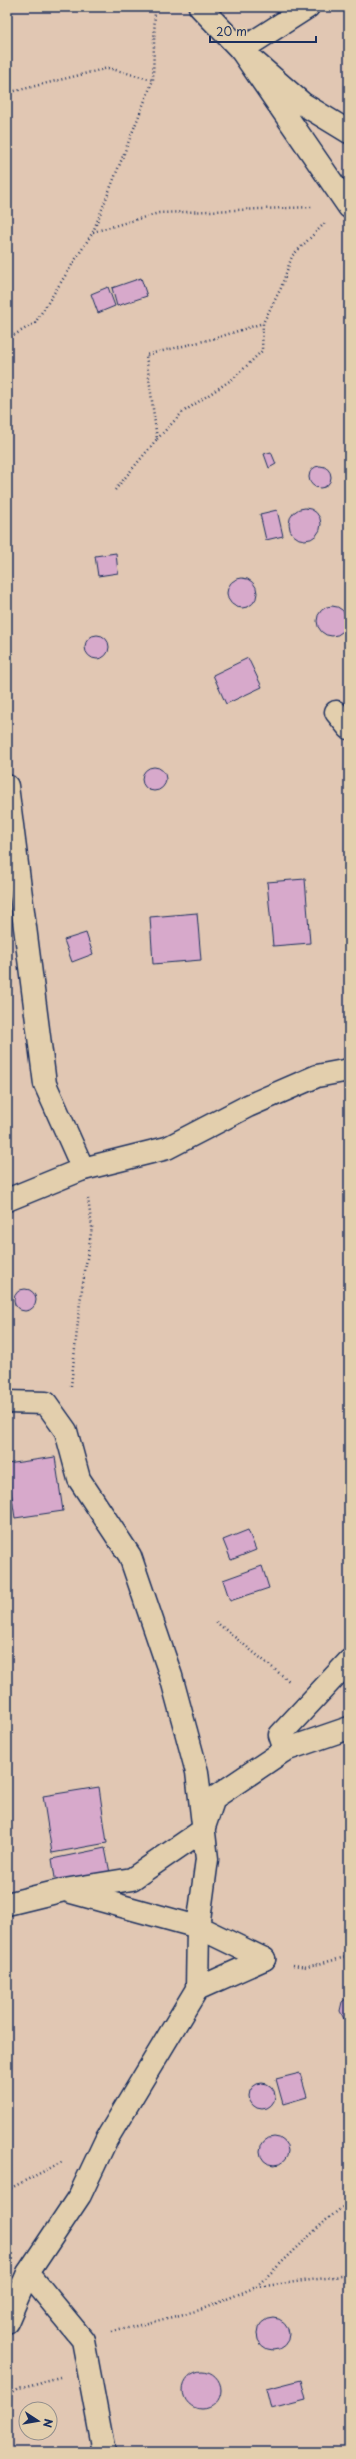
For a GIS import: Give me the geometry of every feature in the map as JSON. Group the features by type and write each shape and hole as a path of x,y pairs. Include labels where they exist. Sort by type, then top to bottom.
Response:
{"street":[{"path":"200,7 240,50 303,104 349,132"},
{"path":"240,50 308,7"},
{"path":"240,50 349,207"},
{"path":"7,786 15,839 45,1084 83,1169"},
{"path":"7,876 15,839"},
{"path":"7,1200 83,1169 167,1148 248,1106 317,1076 349,1070"},
{"path":"7,1402 46,1403 66,1431 79,1479 130,1556 171,1676 197,1772 207,1859 198,1927 197,1988 150,2070 106,2140 80,2195 28,2273 7,2322"},
{"path":"285,1750 280,1735 349,1661"},
{"path":"7,1904 64,1890 132,1879 203,1830 214,1798 285,1750 349,1728"},
{"path":"64,1890 198,1927 264,1959"},
{"path":"197,1988 264,1959"},
{"path":"28,2273 83,2340 104,2452"}],"path":[{"path":"7,339 35,323 93,232 154,80 155,7"},
{"path":"7,93 108,68 154,80"},
{"path":"93,232 159,213 259,208 349,207"},
{"path":"115,490 157,439 183,412 234,378 262,351 263,323 281,288 292,256 318,228 349,207"},
{"path":"157,439 146,355 216,338 263,323"},
{"path":"66,1431 80,1302 92,1227 83,1169"},
{"path":"216,1622 313,1701"},
{"path":"264,1959 307,1967 349,1956"},
{"path":"7,2190 63,2161"},
{"path":"256,2287 325,2221 349,2202"},
{"path":"7,2396 19,2388 70,2374 83,2340 200,2310 256,2287 349,2275"}],"building":[{"path":"141,278 147,296 117,306 112,288"},
{"path":"108,287 115,306 98,313 91,294"},
{"path":"271,452 276,464 269,468 264,454"},
{"path":"320,466 328,469 331,477 328,485 320,488 312,485 309,477 312,469"},
{"path":"305,508 311,509 318,515 321,524 320,530 314,537 305,540 299,539 292,533 289,524 290,518 296,511"},
{"path":"277,510 283,536 266,540 260,514"},
{"path":"116,553 118,573 98,576 95,556"},
{"path":"242,578 253,582 257,593 253,604 242,608 231,604 227,593 231,582"},
{"path":"332,606 343,610 347,621 343,632 332,636 321,632 317,621 321,610"},
{"path":"97,635 106,638 109,647 106,656 97,659 88,656 85,647 88,638"},
{"path":"248,658 262,687 226,704 213,675"},
{"path":"154,767 159,768 165,774 165,784 159,790 154,791 149,790 143,784 142,779 143,774 149,768"},
{"path":"305,879 310,943 273,946 267,882"},
{"path":"197,913 201,960 153,964 150,917"},
{"path":"86,933 93,954 72,962 64,940"},
{"path":"25,1289 29,1290 35,1296 35,1304 29,1310 25,1311 21,1310 15,1304 14,1300 15,1296 21,1290"},
{"path":"55,1457 63,1511 15,1518 7,1464"},
{"path":"248,1530 256,1550 231,1560 223,1540"},
{"path":"262,1566 269,1588 230,1601 223,1580"},
{"path":"99,1787 107,1843 52,1853 43,1796"},
{"path":"105,1848 110,1873 56,1884 52,1859"},
{"path":"348,1997 349,2021 344,2019 340,2011 342,2002"},
{"path":"300,2073 307,2097 283,2104 276,2079"},
{"path":"262,2083 271,2087 275,2096 271,2105 262,2109 253,2105 249,2096 253,2087"},
{"path":"274,2137 284,2141 288,2151 284,2161 274,2165 264,2161 260,2151 264,2141"},
{"path":"270,2318 276,2318 286,2325 289,2334 288,2340 282,2347 276,2350 270,2350 260,2343 257,2337 257,2331 264,2321"},
{"path":"198,2371 206,2371 216,2376 220,2383 220,2397 216,2404 206,2409 198,2409 188,2404 186,2401 183,2394 183,2386 188,2376 191,2374"},
{"path":"301,2380 306,2400 271,2409 266,2389"}]}
